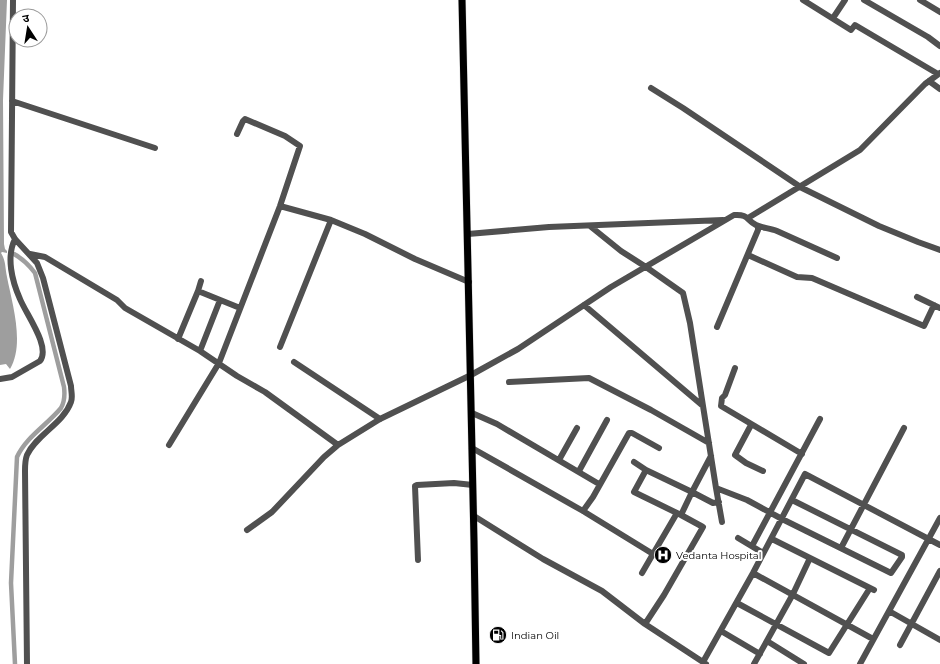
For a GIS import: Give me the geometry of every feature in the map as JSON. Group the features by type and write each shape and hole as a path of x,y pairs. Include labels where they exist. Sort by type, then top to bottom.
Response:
{"main road":[{"path":"462,0 472,413 476,664"}],"street":[{"path":"13,0 11,232 15,239 37,263 43,278 71,386 72,400 68,409 26,456 27,664"},
{"path":"748,218 860,150 929,81 939,74 855,25 851,30 803,0"},
{"path":"833,18 846,0"},
{"path":"864,0 928,37 940,46"},
{"path":"920,0 940,12"},
{"path":"929,81 940,89"},
{"path":"652,88 800,186 879,226 940,250"},
{"path":"12,101 155,148"},
{"path":"169,445 219,363 280,206 300,146 285,136 245,119 237,134"},
{"path":"280,206 331,220 469,282"},
{"path":"247,530 272,512 324,457 338,445 380,419 471,375 518,349 611,287 734,215 740,215 748,218 753,224 775,231 837,258"},
{"path":"280,347 331,220"},
{"path":"468,234 590,226 724,220"},
{"path":"590,226 621,251 683,293 690,323 708,444 722,522"},
{"path":"717,327 748,255 758,230 758,226"},
{"path":"6,378 40,361 43,357 39,336 19,298 11,270 10,253 15,239"},
{"path":"30,254 45,257 117,300 125,308 200,351 237,376 265,392 338,445"},
{"path":"748,255 797,277 812,278 924,326 937,306 917,297"},
{"path":"178,339 201,281"},
{"path":"198,291 240,308"},
{"path":"200,351 220,300"},
{"path":"584,305 702,406"},
{"path":"294,362 380,419"},
{"path":"735,368 725,395 722,398 721,406 802,454"},
{"path":"509,382 589,378 651,410 708,444"},
{"path":"472,413 497,424 599,484"},
{"path":"752,546 820,419"},
{"path":"579,471 607,420"},
{"path":"751,425 735,455 746,463 763,471"},
{"path":"559,460 576,428"},
{"path":"841,548 904,428"},
{"path":"584,511 629,433 632,433 659,448"},
{"path":"472,448 584,511 653,554"},
{"path":"642,573 692,492 710,456"},
{"path":"634,462 646,470 713,503 719,502"},
{"path":"645,624 664,595 703,527 634,492 646,470"},
{"path":"474,516 543,560 602,590 645,624 705,663 721,631 754,574 763,553 772,539 805,474 940,545"},
{"path":"418,560 415,486 454,484 473,485"},
{"path":"716,488 747,500 891,573 902,558 902,555 792,500"},
{"path":"861,664 940,518"},
{"path":"738,538 763,553"},
{"path":"737,602 829,653 872,589 772,539"},
{"path":"754,664 793,594 810,558"},
{"path":"900,645 940,571"},
{"path":"754,574 874,639"},
{"path":"889,611 940,640"},
{"path":"721,631 760,654"},
{"path":"767,641 804,664"}],"shaded area":[{"path":"0,0 7,0 3,100 4,244 7,253 1,253 5,262 17,336 17,348 10,369 6,364 0,365"}],"waterway":[{"path":"14,254 26,262 35,273 65,395 61,408 31,437 17,457 11,583 15,664"}],"place":[{"name":"Vedanta Hospital","path":"663,555"},
{"name":"Indian Oil","path":"498,635"}]}
